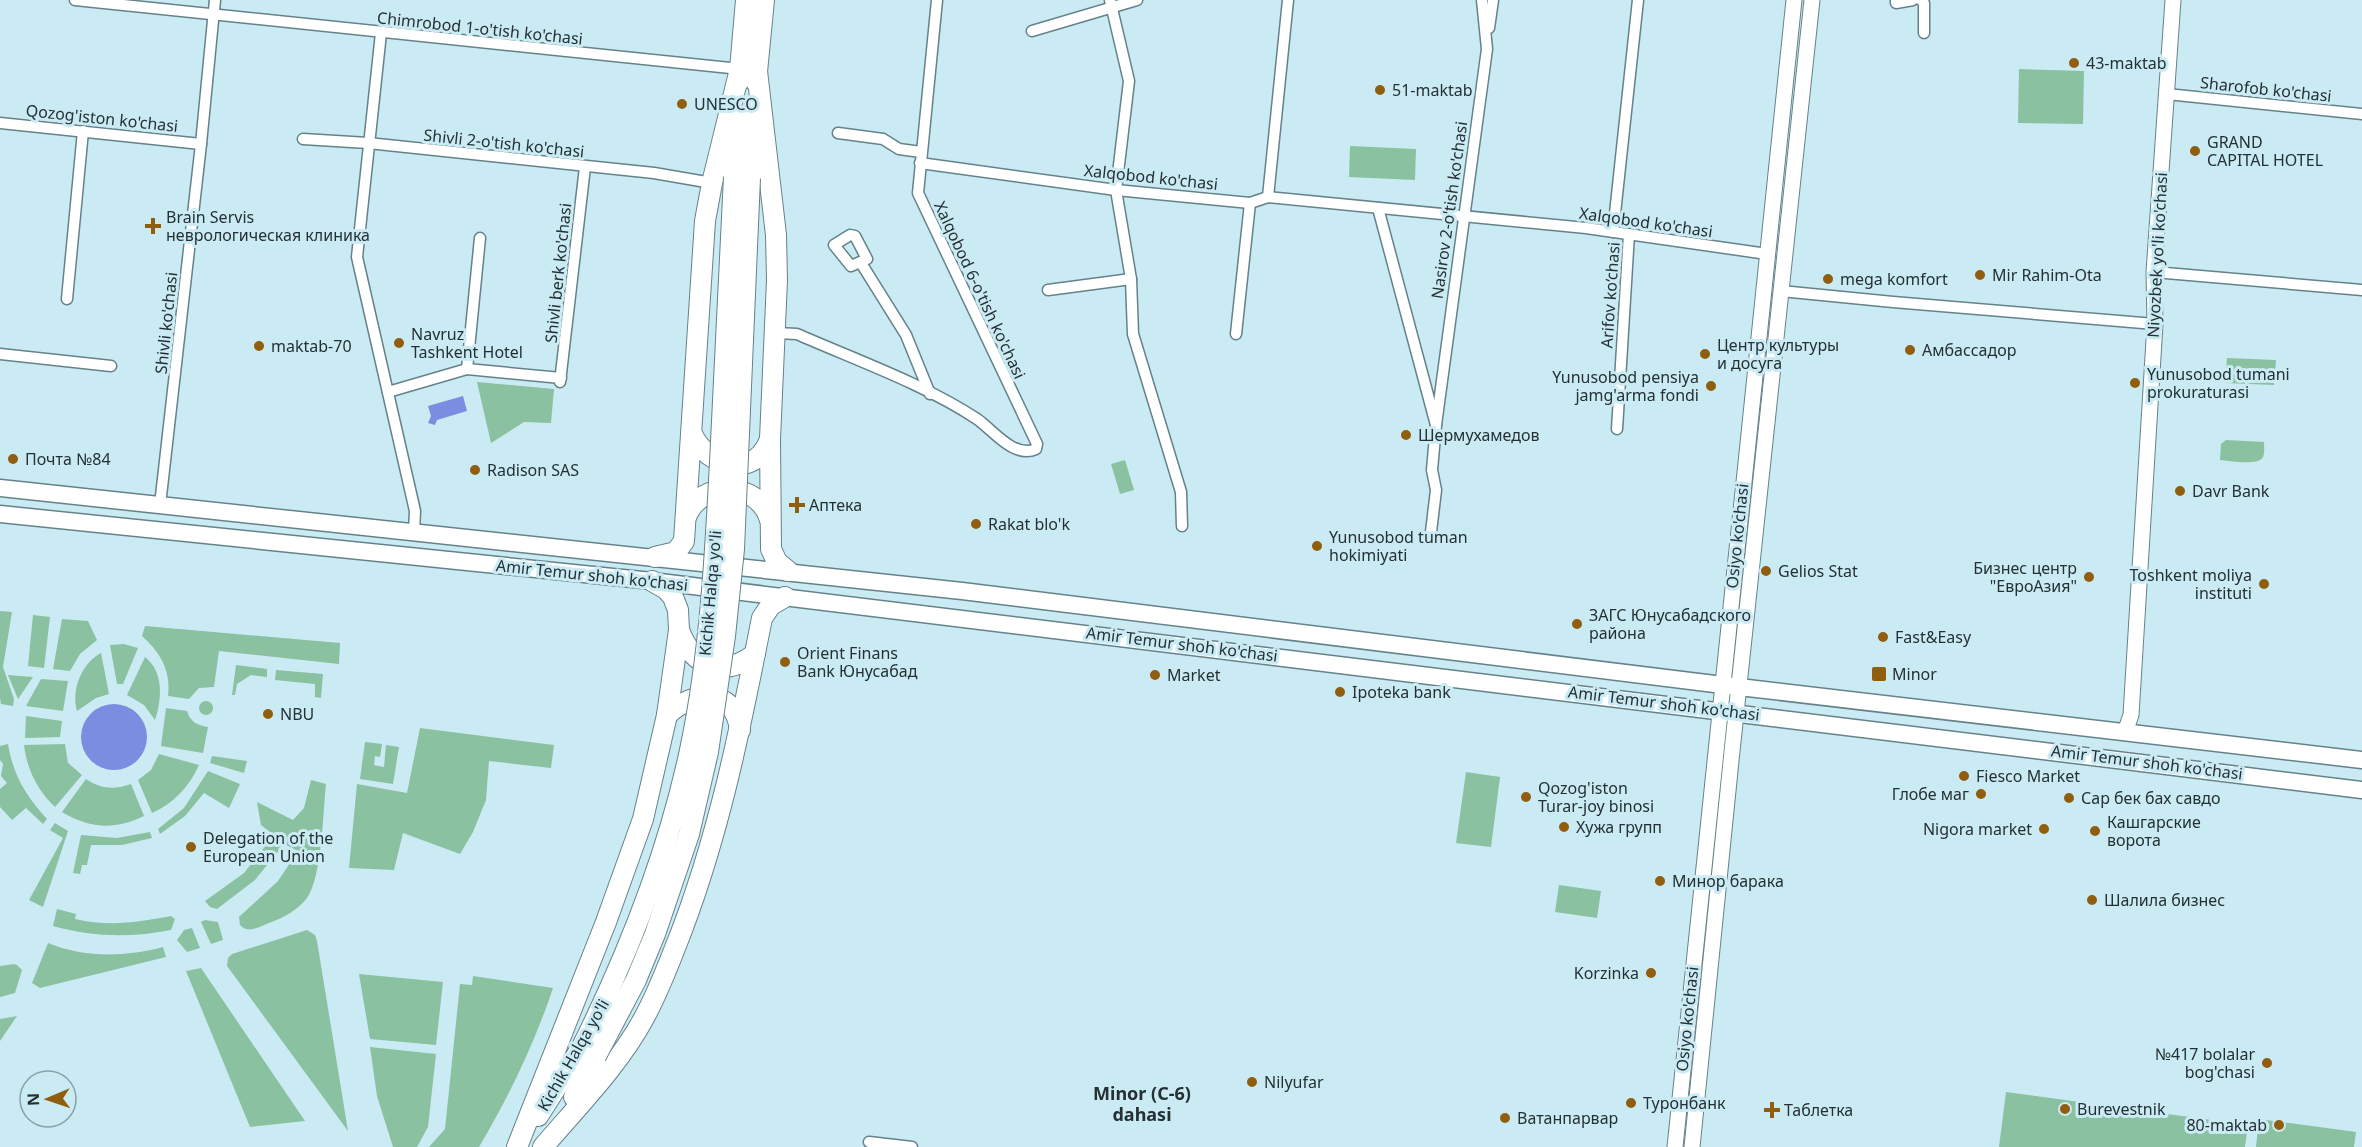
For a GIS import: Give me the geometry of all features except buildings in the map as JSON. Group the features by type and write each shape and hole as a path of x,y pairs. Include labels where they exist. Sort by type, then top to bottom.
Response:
{"highway":[{"name":"Kichik Halqa yo'li","path":"517,1147 551,1098 589,1052 636,980 689,834 708,752 725,636 734,549 742,177 748,70 746,0"},
{"name":"Kichik Halqa yo'li","path":"748,70 764,0"},
{"path":"655,557 668,555 679,549 684,541 706,183 748,70"},
{"path":"748,70 776,228 776,333 770,439 771,523 774,556 788,571"},
{"path":"692,434 697,445 705,453 730,464 744,464 757,460 766,451 770,439"},
{"path":"686,517 698,499 715,491 729,489 743,491 755,497 764,506 771,523"},
{"path":"517,1147 606,922 643,819 667,715 679,630 678,610 673,597 666,589 652,581"},
{"path":"542,1147 620,1055 650,1007 688,917 700,882 740,730 762,618 765,611 785,597"},
{"path":"679,630 691,653 712,666 724,668 735,666 755,654"},
{"path":"667,715 686,700 710,696 731,706 740,730"},
{"name":"Kichik Halqa yo'li","path":"542,1147 589,1052"}],"main road":[{"name":"Osiyo ko'chasi","path":"1730,685 1767,254 1794,0"},
{"name":"Osiyo ko'chasi","path":"1675,1147 1730,685 1781,291 1812,0"},
{"name":"Niyozbek yo'li ko'chasi","path":"2119,760 2131,715 2155,324 2154,272 2173,0"},
{"name":"Amir Temur shoh ko'chasi","path":"0,488 788,571 2362,760"},
{"name":"Amir Temur shoh ko'chasi","path":"0,513 652,581 2362,789"},
{"path":"229,537 232,513"},
{"path":"1035,626 1038,600"},
{"path":"1489,682 1495,670 1490,655"},
{"name":"Osiyo ko'chasi","path":"1692,1147 1727,711"},
{"path":"2323,785 2320,771 2327,756"}],"street":[{"name":"Chimrobod 1-o'tish ko'chasi","path":"75,0 748,70"},
{"name":"Shivli ko'chasi","path":"160,505 215,0"},
{"name":"Xalqobod 6-o'tish ko'chasi","path":"930,394 976,419 1015,449 1031,451 1036,449 1037,444 918,193 937,0"},
{"path":"1032,31 1111,4 1137,0"},
{"path":"1268,197 1288,0"},
{"name":"Nasirov 2-o'tish ko'chasi","path":"1436,425 1486,49 1482,0"},
{"path":"1486,49 1493,0"},
{"path":"1613,232 1638,0"},
{"path":"1896,0 1896,3 1913,0"},
{"path":"1921,0 1924,3 1924,33"},
{"path":"1111,4 1129,81 1116,190 1131,279 1133,334 1181,492 1182,526"},
{"path":"381,33 357,257 415,511 414,532"},
{"name":"Sharofob ko'chasi","path":"2166,94 2362,114"},
{"name":"Qozog'iston ko'chasi","path":"0,123 201,144"},
{"path":"67,299 83,131"},
{"path":"838,133 883,139 899,149 921,152"},
{"name":"Shivli 2-o'tish ko'chasi","path":"303,139 368,142 654,173 706,183"},
{"name":"Xalqobod ko'chasi","path":"920,163 1116,190 1250,203 1268,197 1463,216 1629,234 1767,254"},
{"name":"Shivli berk ko'chasi","path":"466,369 561,380 585,167"},
{"path":"1236,334 1250,203"},
{"path":"1378,208 1436,425 1432,470 1436,487 1431,532"},
{"name":"Arifov ko‘chasi","path":"1617,429 1629,234"},
{"path":"388,392 466,369 480,237"},
{"path":"861,263 906,335 930,394"},
{"path":"2154,272 2362,290"},
{"path":"1048,290 1131,279"},
{"path":"1781,291 2155,324"},
{"path":"776,333 797,334 930,394"},
{"path":"0,354 111,366"},
{"path":"869,1142 912,1147"}],"green space":[{"path":"2019,69 2084,71 2083,124 2018,123"},
{"path":"1350,146 1416,149 1415,180 1349,177"},
{"path":"2227,358 2276,360 2274,385 2225,383"},
{"path":"477,382 554,389 551,423 524,422 491,443"},
{"path":"2226,440 2264,442 2263,457 2250,462 2220,460 2221,444"},
{"path":"1125,460 1134,490 1120,494 1111,464"},
{"path":"0,611 12,612 3,667 14,699 13,706 1,704 0,698"},
{"path":"33,615 50,617 44,668 28,666"},
{"path":"62,619 88,621 97,640 80,654 70,671 53,669"},
{"path":"145,626 340,643 339,664 219,651 214,687 199,688 189,699 168,696 168,678 163,663 142,636"},
{"path":"124,644 138,648 123,684 117,684 110,645"},
{"path":"101,653 109,694 96,698 77,711 77,686 83,670 94,657"},
{"path":"145,657 156,670 160,686 155,720 144,705 127,695"},
{"path":"236,665 267,669 267,677 251,675 237,684 235,695 232,695"},
{"path":"276,670 323,674 321,698 315,697 315,684 275,680"},
{"path":"8,675 33,677 18,699"},
{"path":"41,679 68,681 63,711 26,706"},
{"path":"206,701 211,703 213,708 211,713 206,715 201,713 199,708 201,703"},
{"path":"166,708 187,711 195,722 208,727 203,753 161,746"},
{"path":"26,716 62,721 60,737 25,738"},
{"path":"420,728 554,745 551,768 489,761 486,800 473,832 460,854 403,833 394,870 349,868 357,784 407,793"},
{"path":"365,742 382,744 380,757 375,756 374,765 384,767 386,745 399,747 393,784 360,779"},
{"path":"8,744 13,766 22,784 47,819 43,824 26,808 12,820 0,807 0,789 7,783 1,776 3,764 0,760 0,746"},
{"path":"65,744 68,763 82,775 55,807 43,794 34,779 24,745"},
{"path":"159,754 199,765 180,794 152,813 138,780 151,770"},
{"path":"212,756 247,761 244,773 210,763"},
{"path":"208,771 240,784 229,808 204,793 185,816 160,834 158,829 184,808"},
{"path":"1466,772 1500,777 1491,847 1456,843"},
{"path":"86,779 108,788 131,784 144,816 123,824 103,826 83,822 62,812"},
{"path":"311,780 326,784 319,860 312,888 307,898 285,916 254,929 243,928 239,917 278,881 298,851 284,844 255,880 217,909 210,907 205,901 244,873 274,835 261,825 257,802 293,820 304,808"},
{"path":"55,823 68,831 43,907 29,900 63,838 50,830"},
{"path":"150,832 152,838 122,845 91,845 87,865 82,865 80,874 73,873 81,835 117,838"},
{"path":"1559,885 1601,891 1597,918 1555,912"},
{"path":"57,909 76,914 75,919 100,923 135,922 171,916 175,919 171,930 126,935 97,934 53,926"},
{"path":"205,920 218,922 223,940 211,944 201,922"},
{"path":"192,928 200,948 187,952 177,940 184,930"},
{"path":"307,930 315,935 317,941 348,1131 227,966 228,958 232,954"},
{"path":"48,943 76,951 105,954 134,953 163,947 166,957 40,988 32,983"},
{"path":"14,964 22,970 15,993 0,997 0,966"},
{"path":"201,968 305,1121 250,1127 186,971"},
{"path":"359,974 443,982 436,1045 370,1039"},
{"path":"473,976 553,988 520,1070 479,1147 429,1147 445,1129 460,984 472,985"},
{"path":"17,1016 0,1041 0,1019"},
{"path":"370,1047 436,1054 428,1127 417,1147 393,1147 377,1096"},
{"name":"Burevestnik","path":"2006,1092 2248,1125 2245,1147 1999,1147"},
{"name":"80-maktab","path":"2259,1119 2356,1132 2354,1147 2256,1147"}],"water":[{"path":"463,396 467,411 437,420 435,425 428,423 431,416 428,406"},
{"path":"107,704 121,704 133,709 142,718 147,737 145,750 138,761 121,770 107,770 95,765 86,756 81,744 81,730 86,718 95,709"}],"place":[{"name":"43-maktab","path":"2074,63"},
{"name":"51-maktab","path":"1380,90"},
{"name":"UNESCO","path":"682,104"},
{"name":"GRAND CAPITAL HOTEL","path":"2195,151"},
{"name":"Brain Servis неврологическая клиника","path":"153,226"},
{"name":"Mir Rahim-Ota","path":"1980,275"},
{"name":"mega komfort","path":"1828,279"},
{"name":"Navruz Tashkent Hotel","path":"399,343"},
{"name":"maktab-70","path":"259,346"},
{"name":"Амбассадор","path":"1910,350"},
{"name":"Центр культуры и досуга","path":"1705,354"},
{"name":"Yunusobod tumani prokuraturasi","path":"2135,383"},
{"name":"Yunusobod pensiya jamg'arma fondi","path":"1711,386"},
{"name":"Шермухамедов","path":"1406,435"},
{"name":"Почта №84","path":"13,459"},
{"name":"Radison SAS","path":"475,470"},
{"name":"Davr Bank","path":"2180,491"},
{"name":"Аптека","path":"797,505"},
{"name":"Rakat blo'k","path":"976,524"},
{"name":"Yunusobod tuman hokimiyati","path":"1317,546"},
{"name":"Gelios Stat","path":"1766,571"},
{"name":"Бизнес центр \"ЕвроАзия\"","path":"2089,577"},
{"name":"Toshkent moliya instituti","path":"2264,584"},
{"name":"ЗАГС Юнусабадского района","path":"1577,624"},
{"name":"Fast&Easy","path":"1883,637"},
{"name":"Orient Finans Bank Юнусабад","path":"785,662"},
{"name":"Minor","path":"1879,674"},
{"name":"Market","path":"1155,675"},
{"name":"Ipoteka bank","path":"1340,692"},
{"name":"NBU","path":"268,714"},
{"name":"Fiesco Market","path":"1964,776"},
{"name":"Глобе маг","path":"1981,794"},
{"name":"Qozog'iston Turar-joy binosi","path":"1526,797"},
{"name":"Сар бек бах савдо","path":"2069,798"},
{"name":"Хужа групп","path":"1564,827"},
{"name":"Nigora market","path":"2044,829"},
{"name":"Кашгарские ворота","path":"2095,831"},
{"name":"Delegation of the European Union","path":"191,847"},
{"name":"Минор барака","path":"1660,881"},
{"name":"Шалила бизнес","path":"2092,900"},
{"name":"Korzinka","path":"1651,973"},
{"name":"№417 bolalar bog'chasi","path":"2267,1063"},
{"name":"Nilyufar","path":"1252,1082"},
{"name":"Туронбанк","path":"1631,1103"},
{"name":"Burevestnik","path":"2065,1109"},
{"name":"Таблетка","path":"1772,1110"},
{"name":"Ватанпарвар","path":"1505,1118"},
{"name":"80-maktab","path":"2279,1125"}],"district":[{"name":"Minor (C-6) dahasi","path":"1142,1103"}]}
